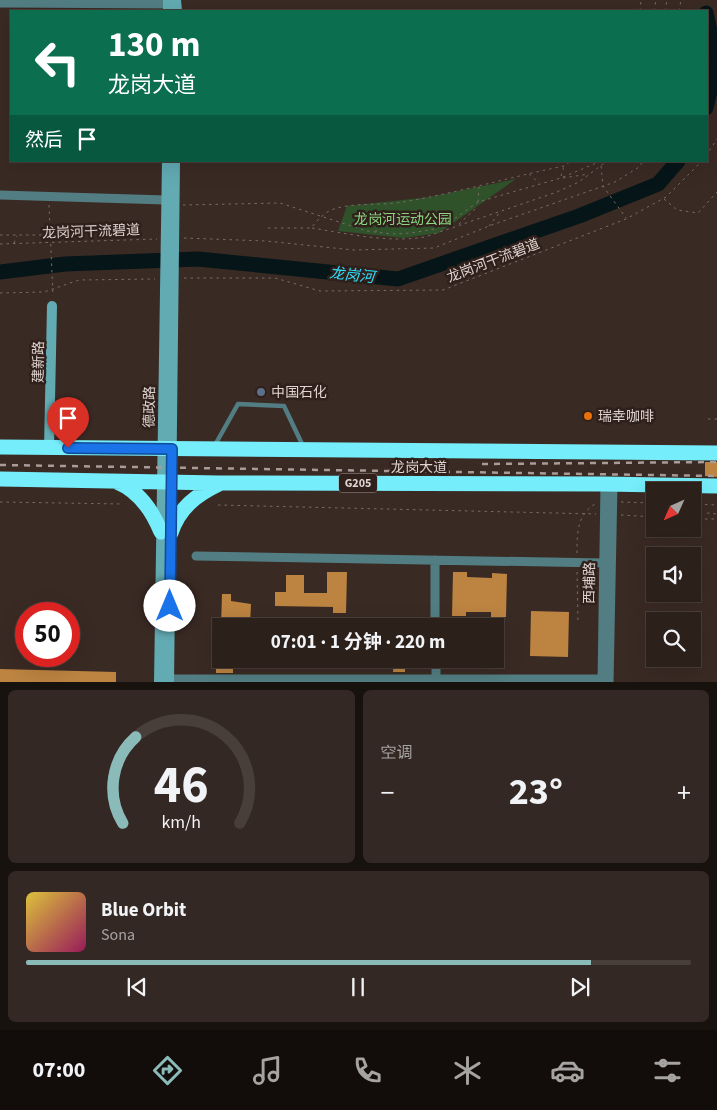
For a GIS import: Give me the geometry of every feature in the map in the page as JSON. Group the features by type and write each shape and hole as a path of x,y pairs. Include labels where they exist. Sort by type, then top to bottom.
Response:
{"highway":[{"name":"龙岗大道","path":"0,446 50,448 717,453"},
{"name":"龙岗大道","path":"0,479 219,483 717,486"},
{"path":"113,480 124,485 140,497 166,532 190,502 219,483"}],"main road":[{"name":"德政路","path":"164,681 170,225 167,162"},
{"name":"德政路","path":"170,202 175,162"},
{"name":"建新路","path":"50,448 53,303"}],"street":[{"path":"0,3 172,5"},
{"path":"0,195 170,202"},
{"name":"西埔路","path":"606,681 609,484"},
{"name":"西埔路","path":"606,681 604,563 608,515"},
{"path":"196,556 604,563"},
{"path":"435,560 435,618"},
{"path":"436,668 436,681"},
{"path":"164,681 606,681"}],"lane":[{"path":"213,449 238,404 284,406 305,450"}],"path":[{"path":"708,153 717,139"},
{"path":"311,228 322,216 332,210 349,205 378,206 440,196 528,173 564,166 570,162"},
{"path":"170,202 280,203 340,223 392,234 435,229 450,222 478,202 561,178 598,162"},
{"path":"268,228 311,228 407,240 425,237 557,192 579,182 606,162"},
{"path":"178,238 266,241 353,250 434,248 489,226 615,182 642,162"},
{"name":"龙岗河干流碧道","path":"178,278 275,278 320,291 443,290 626,219 663,199 701,162"},
{"path":"561,178 564,166"},
{"path":"601,166 603,186 626,219"},
{"path":"528,173 540,184"},
{"path":"561,178 590,174"},
{"path":"478,202 479,185"},
{"path":"663,199 678,210 698,213 717,192"},
{"path":"49,196 53,303"},
{"path":"459,225 475,209 475,204"},
{"path":"376,232 378,206"},
{"path":"489,226 501,210"},
{"path":"0,236 50,236 66,232"},
{"path":"14,244 17,236"},
{"name":"龙岗河干流碧道","path":"0,244 159,239"},
{"path":"0,294 44,292 79,280 158,279"},
{"path":"708,419 717,419"},
{"path":"577,558 577,530 585,510 602,501"},
{"path":"0,502 122,504"},
{"path":"619,502 646,503"},
{"path":"701,504 717,505"},
{"path":"218,505 646,517"},
{"path":"707,513 717,514"},
{"path":"701,519 717,519"},
{"path":"577,567 578,623"}],"green space":[{"name":"龙岗河运动公园","path":"516,179 439,233 403,238 338,231 347,206 430,197"}],"building":[{"path":"705,462 717,462 717,477 705,476"},
{"path":"327,572 347,572 346,613 333,613 333,607 275,606 275,592 286,592 286,575 304,575 304,593 327,593"},
{"path":"453,572 467,572 467,577 492,578 492,573 507,574 506,617 491,617 491,612 466,612 466,616 452,616"},
{"path":"222,594 231,594 231,601 251,604 250,618 221,618"},
{"path":"531,611 569,612 568,657 530,656"},
{"path":"216,668 233,668 233,673 216,673"},
{"path":"393,668 405,668 405,672 393,672"},
{"path":"0,669 116,672 116,682 0,682"}],"waterway":[{"name":"龙岗河","path":"708,22 717,62 708,100"},
{"name":"龙岗河","path":"0,272 65,264 198,259 398,279 579,216 658,184 677,162"}],"railway":[{"path":"482,464 717,462"},
{"path":"0,465 717,476"}],"place":[{"name":"中国石化","path":"261,392"},
{"name":"瑞幸咖啡","path":"588,416"}],"route":[{"path":"68,448 172,449 170,606"}]}
